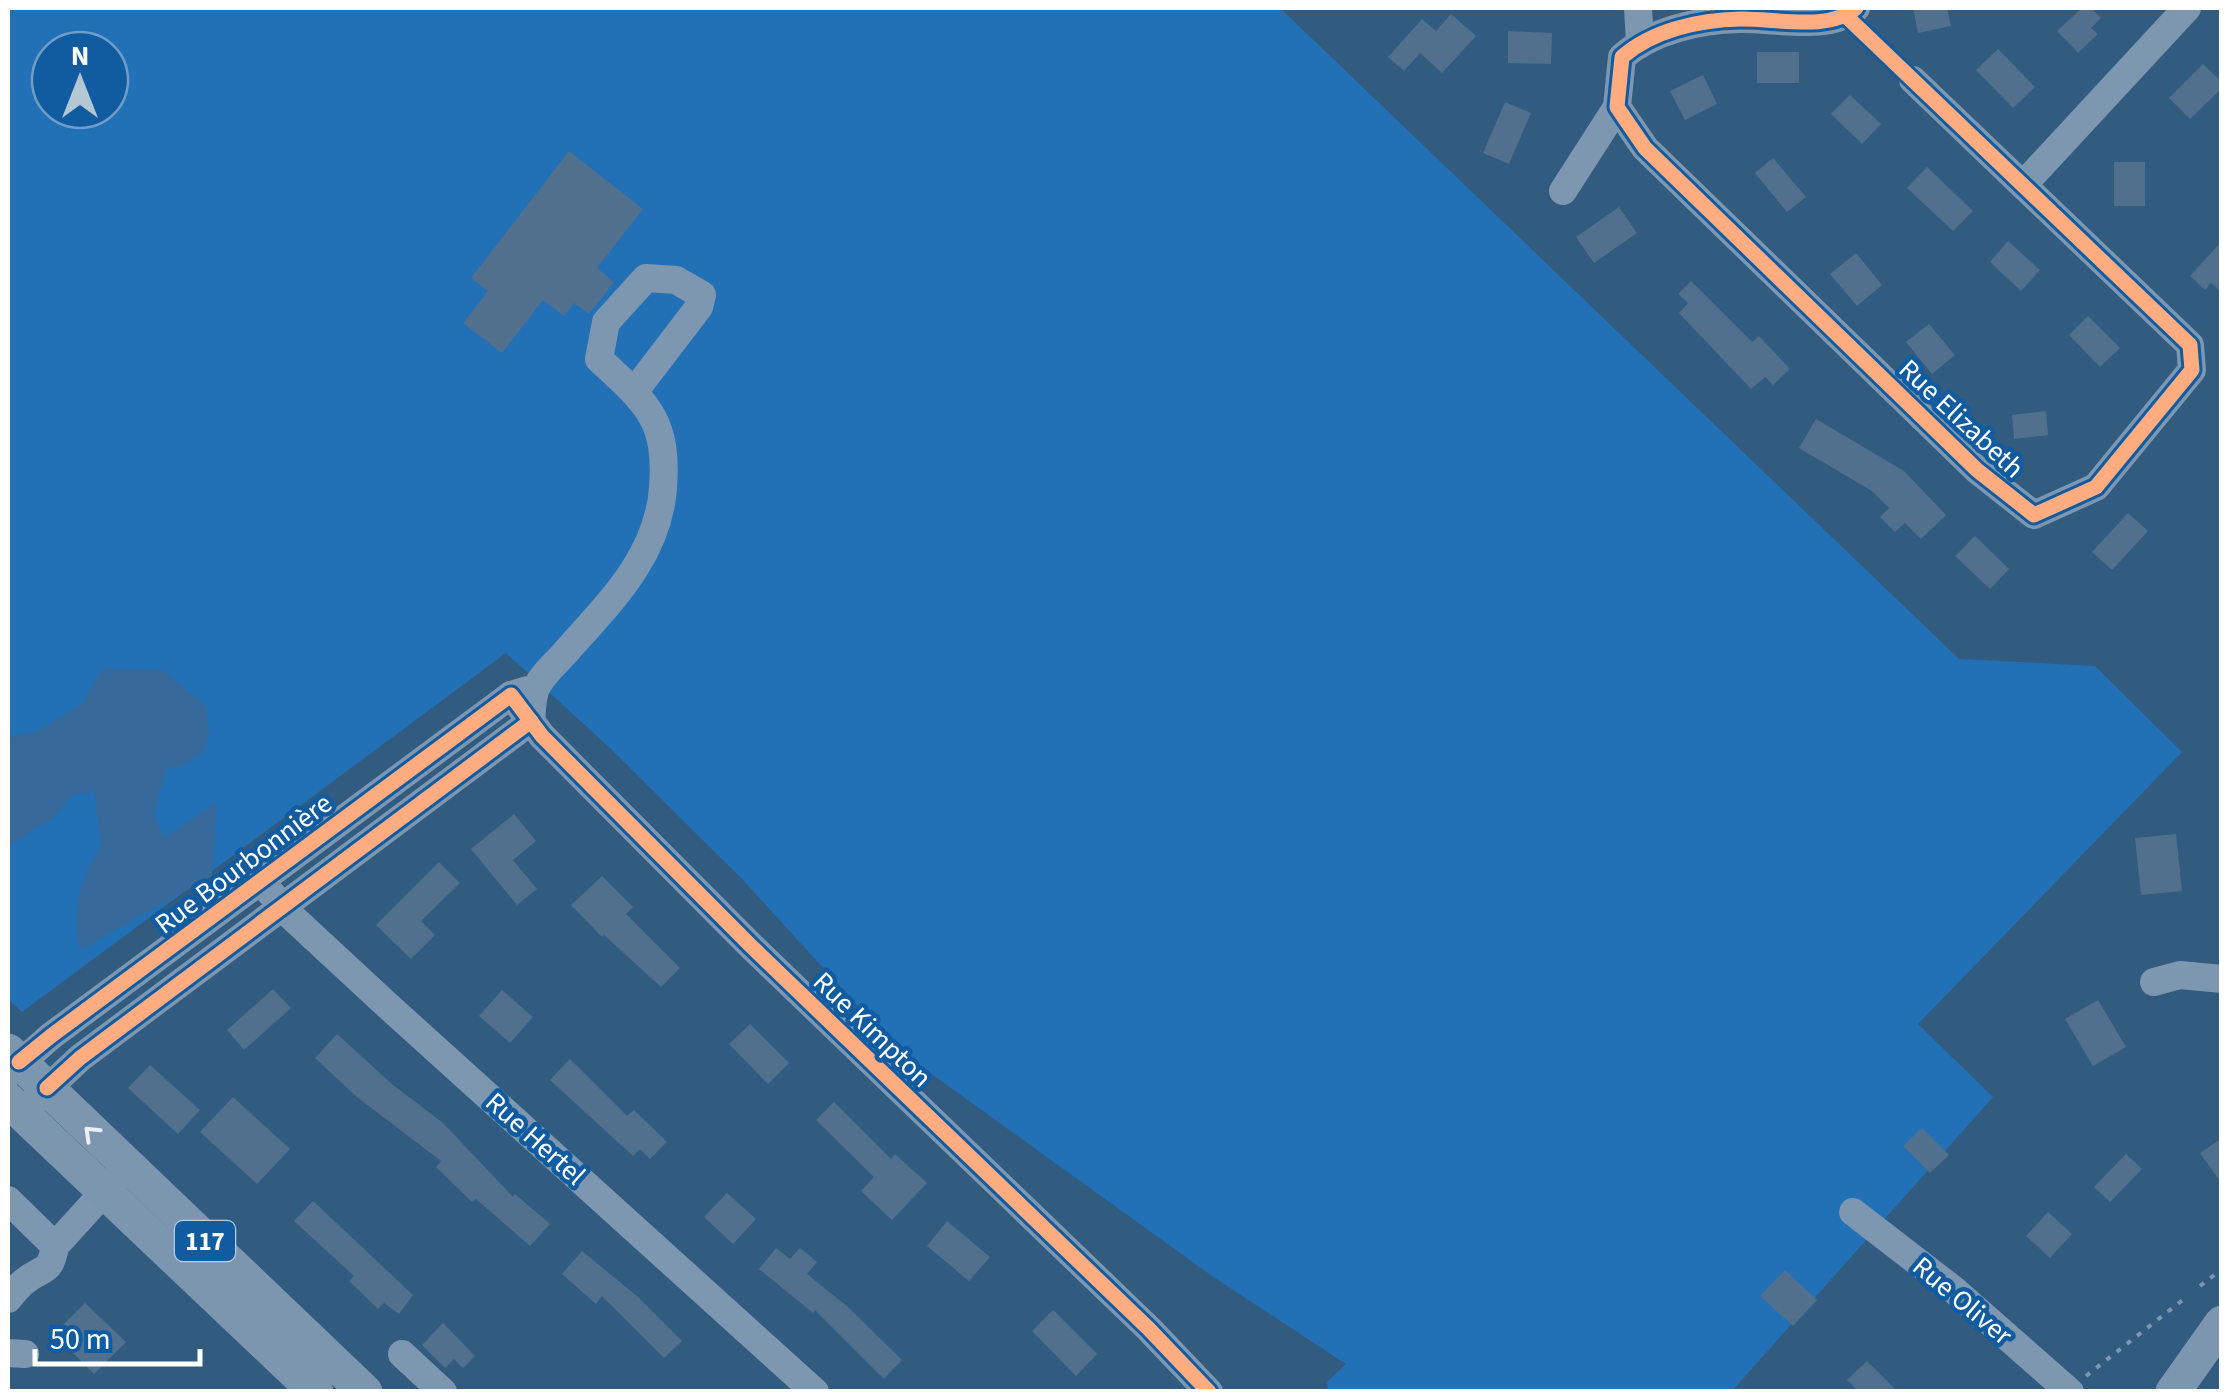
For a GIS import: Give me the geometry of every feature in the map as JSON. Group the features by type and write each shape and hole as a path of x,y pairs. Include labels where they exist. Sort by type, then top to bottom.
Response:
{"main road":[{"name":"117","path":"12,1063 47,1088 115,1180 316,1392"},
{"name":"117","path":"14,1107 115,1180 365,1392"},
{"path":"2173,1392 2222,1323"}],"street":[{"path":"1638,8 1640,42"},
{"path":"1563,190 1617,107 1622,58 1640,42 1689,25 1737,19 1823,20 1846,16 1856,8"},
{"path":"2023,185 2187,8"},
{"name":"Rue Elizabeth","path":"1617,107 1645,148 1977,470 2034,515 2096,487 2192,370 2190,345 1913,80"},
{"name":"Rue Bourbonnière","path":"12,1063 523,692 633,575 652,538 662,497 664,461 661,431 634,392"},
{"name":"Rue Kimpton","path":"523,692 531,721 750,945 1135,1315 1209,1392"},
{"name":"Rue Bourbonnière","path":"14,1107 47,1088 80,1058 531,721"},
{"name":"Rue Hertel","path":"260,882 282,907 815,1392"},
{"path":"2154,982 2180,976 2222,980"},
{"path":"8,1299 27,1278 40,1274 52,1262 55,1246 115,1180"},
{"path":"8,1200 55,1246"},
{"name":"Rue Oliver","path":"1853,1212 2075,1387"},
{"path":"402,1354 443,1392"}],"path":[{"path":"2200,1286 2222,1270"},
{"path":"2075,1387 2184,1298"}],"shaded area":[{"path":"8,8 1280,8 1959,659 2095,666 2182,752 1918,1024 1993,1097 1732,1391 1328,1391 1327,1382 1346,1364 1212,1276 897,1049 743,880 611,749 506,653 22,1012 8,999"},
{"path":"102,669 163,670 206,706 209,734 203,753 181,766 167,768 154,815 164,838 217,802 212,876 80,950 79,896 101,848 94,791 71,796 59,813 8,847 8,737 35,732 82,704"}],"building":[{"path":"1913,8 1947,8 1951,26 1918,33"},
{"path":"2082,8 2091,8 2101,18 2091,28 2098,34 2078,53 2057,31"},
{"path":"1451,14 1476,36 1442,73 1420,53 1404,71 1388,57 1422,19 1436,31"},
{"path":"1508,31 1552,33 1551,64 1508,63"},
{"path":"1998,49 2035,87 2013,108 1976,70"},
{"path":"1757,52 1799,52 1799,83 1757,83"},
{"path":"2203,64 2222,82 2222,88 2190,119 2169,98"},
{"path":"1703,75 1717,104 1685,120 1670,91"},
{"path":"1850,95 1881,124 1862,144 1831,114"},
{"path":"1505,102 1531,113 1509,164 1483,153"},
{"path":"569,151 643,209 597,268 614,282 589,314 574,303 564,316 543,300 502,353 463,323 488,291 471,278"},
{"path":"1773,158 1806,197 1787,212 1755,173"},
{"path":"2114,162 2145,162 2145,206 2114,206"},
{"path":"1927,167 1973,211 1953,231 1907,188"},
{"path":"1619,207 1637,233 1594,263 1576,237"},
{"path":"2008,241 2040,270 2021,291 1990,262"},
{"path":"2222,241 2222,292 2211,283 2205,290 2190,276"},
{"path":"1856,253 1882,285 1857,306 1830,274"},
{"path":"1691,281 1752,342 1759,336 1790,369 1773,385 1765,377 1751,389 1679,313 1688,303 1678,294"},
{"path":"2088,316 2120,348 2100,367 2069,335"},
{"path":"1929,324 1955,355 1932,374 1906,342"},
{"path":"2046,411 2048,435 2014,439 2012,415"},
{"path":"1816,419 1904,471 1946,515 1921,539 1905,523 1895,532 1880,517 1889,508 1872,491 1799,448"},
{"path":"2128,513 2148,531 2112,570 2092,552"},
{"path":"1975,536 2009,569 1990,589 1955,556"},
{"path":"514,814 536,841 513,860 537,889 517,905 471,849"},
{"path":"2176,834 2182,891 2141,895 2135,838"},
{"path":"439,862 460,883 421,921 435,935 411,959 376,925"},
{"path":"602,876 633,907 626,914 680,968 661,987 571,905"},
{"path":"273,989 291,1008 244,1050 227,1030"},
{"path":"502,990 533,1017 510,1043 479,1016"},
{"path":"2098,1000 2126,1047 2093,1066 2065,1019"},
{"path":"750,1024 789,1063 768,1084 729,1044"},
{"path":"337,1034 393,1085 443,1123 513,1197 515,1194 550,1224 530,1246 476,1199 472,1202 436,1167 441,1161 357,1097 315,1058"},
{"path":"570,1059 627,1116 634,1110 667,1142 650,1159 640,1149 633,1156 550,1080"},
{"path":"150,1065 200,1110 178,1134 128,1088"},
{"path":"233,1097 290,1149 257,1184 200,1132"},
{"path":"834,1102 891,1159 895,1154 927,1183 892,1220 861,1191 874,1177 816,1120"},
{"path":"1922,1128 1949,1155 1930,1173 1903,1146"},
{"path":"2222,1138 2222,1184 2200,1153"},
{"path":"2126,1154 2142,1169 2110,1202 2094,1187"},
{"path":"727,1193 756,1219 733,1244 704,1217"},
{"path":"313,1201 413,1295 399,1314 384,1303 378,1309 349,1281 354,1276 294,1221"},
{"path":"2048,1212 2072,1234 2050,1258 2026,1236"},
{"path":"947,1221 990,1257 969,1281 927,1246"},
{"path":"776,1248 790,1259 800,1248 817,1262 807,1274 848,1307 902,1360 884,1379 815,1310 813,1313 759,1269"},
{"path":"582,1251 638,1297 682,1341 664,1358 602,1296 596,1304 562,1274"},
{"path":"1785,1270 1817,1300 1793,1326 1760,1296"},
{"path":"85,1303 126,1342 94,1374 54,1334"},
{"path":"1053,1310 1097,1354 1076,1376 1032,1331"},
{"path":"443,1323 475,1356 463,1368 454,1359 445,1368 422,1345"},
{"path":"1867,1361 1898,1392 1859,1392 1847,1380"}],"cycle path":[{"path":"1846,16 2190,345 2192,370 2096,487 2034,515 1977,470 1645,148 1617,107 1622,57 1662,33 1724,20 1816,22 1831,20 1856,8"},
{"path":"19,1062 511,695 542,736 750,945 1149,1329 1209,1392"},
{"path":"47,1088 80,1058 531,721"}]}
